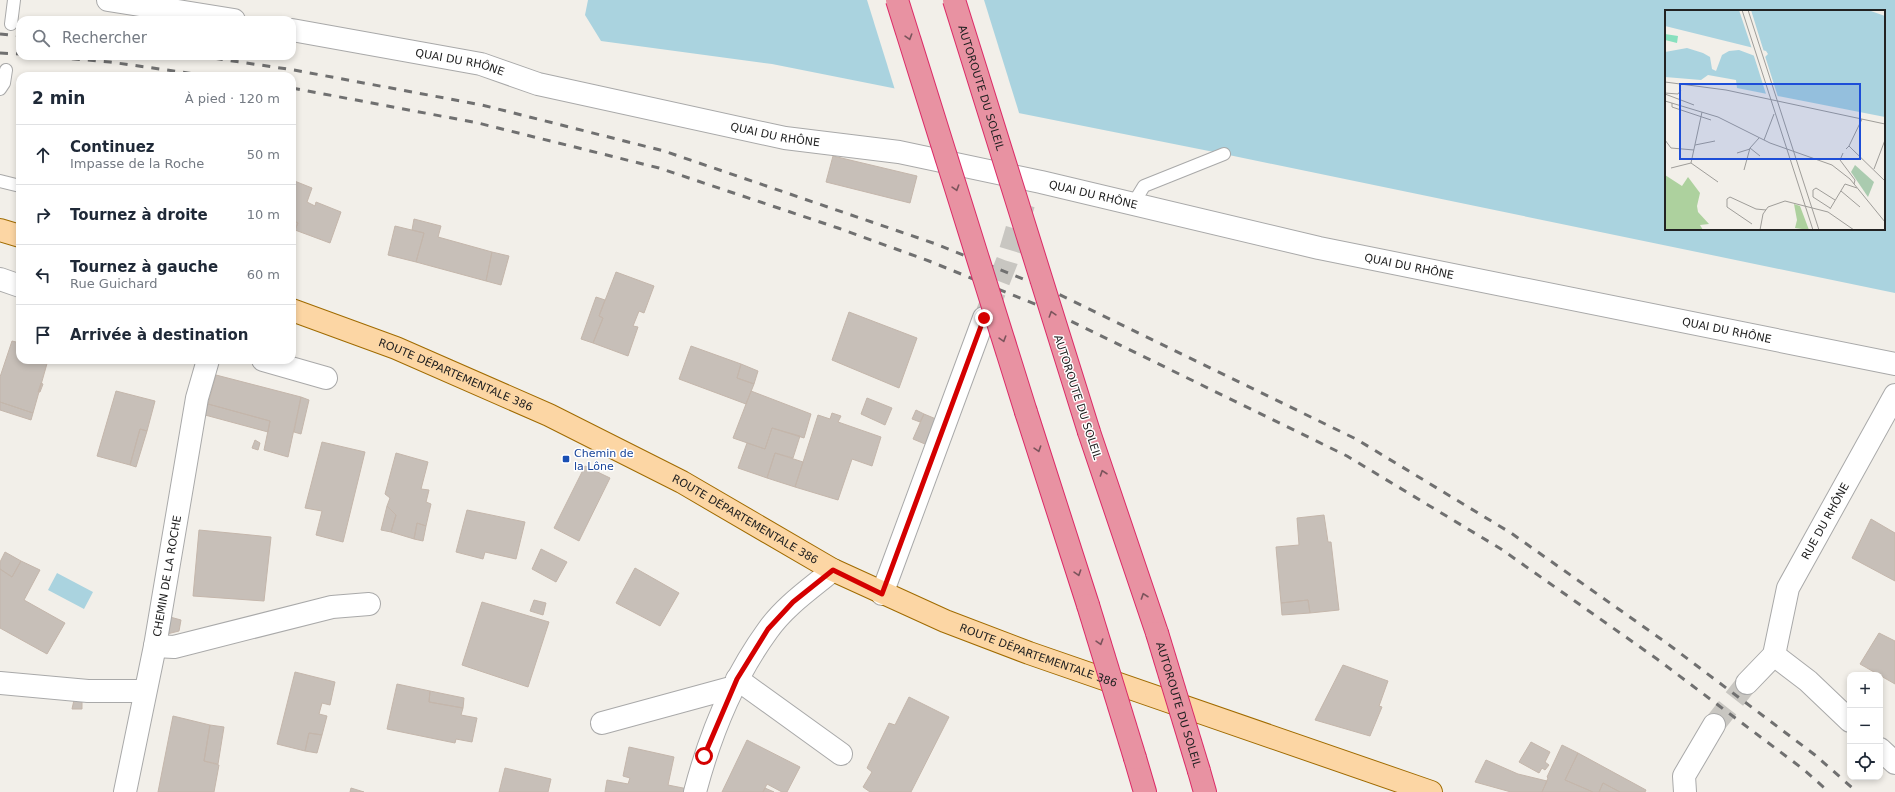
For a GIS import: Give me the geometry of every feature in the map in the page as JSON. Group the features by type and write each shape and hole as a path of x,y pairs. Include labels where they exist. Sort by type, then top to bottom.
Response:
{"highway":[{"path":"897,0 1088,605 1145,792"},
{"name":"AUTOROUTE DU SOLEIL","path":"954,0 1089,432 1157,633 1206,792"}],"main road":[{"path":"0,230 16,235"},
{"name":"ROUTE DÉPARTEMENTALE 386","path":"296,311 396,348 549,415 682,482 833,570 882,594 945,621 1029,653 1432,792"}],"street":[{"path":"108,0 209,16"},
{"name":"QUAI DU RHÔNE","path":"296,31 481,64 538,84 785,138 899,152 1031,180 1319,248 1895,364"},
{"path":"1025,203 1031,180"},
{"path":"0,279 16,285"},
{"path":"882,594 984,318"},
{"name":"CHEMIN DE LA ROCHE","path":"125,792 155,646 197,398 207,364"},
{"path":"276,364 326,378"},
{"name":"RUE DU RHÔNE","path":"1774,655 1788,588 1895,395"},
{"path":"695,792 704,756 736,683 768,629 793,602 833,570"},
{"path":"155,646 174,646 332,607 369,604"},
{"path":"1747,682 1774,655 1808,682 1847,718"},
{"path":"0,683 88,691 145,691"},
{"path":"602,723 736,683"},
{"path":"736,683 841,754"},
{"path":"1685,792 1684,776 1714,725"},
{"path":"1883,752 1895,763"}],"lane":[{"path":"11,24 14,0"},
{"path":"0,89 4,83 6,70"},
{"path":"1133,204 1144,186 1224,154"},
{"path":"0,181 16,185"}],"water":[{"path":"588,0 1895,0 1895,293 1224,154 772,64 601,41 585,15"},
{"path":"57,573 93,592 84,609 48,590"}],"pier":[{"path":"867,0 984,0 1020,116 895,90"}],"building":[{"path":"833,156 917,176 910,203 826,182"},
{"path":"296,182 312,188 307,202 315,206 316,202 341,212 330,243 296,230 298,223 296,222"},
{"path":"414,219 441,226 438,237 492,252 486,281 416,262 424,233 412,230"},
{"path":"395,226 424,233 416,262 388,255"},
{"path":"492,252 509,256 501,285 486,281"},
{"path":"616,272 654,286 644,313 639,311 633,326 638,327 628,356 593,343 603,318 599,316"},
{"path":"596,297 605,300 599,316 603,318 593,343 581,339"},
{"path":"849,312 917,338 899,388 832,360"},
{"path":"12,341 16,342 16,364 47,364 33,413 0,402 0,377"},
{"path":"691,346 741,364 737,378 754,384 746,404 679,379"},
{"path":"741,364 758,371 754,384 737,378"},
{"path":"216,375 301,397 288,457 264,450 270,421 208,404"},
{"path":"41,383 43,384 40,392 38,392"},
{"path":"116,391 155,401 147,431 140,429 130,465 97,456"},
{"path":"751,391 811,414 804,438 772,428 765,449 733,438"},
{"path":"301,397 309,400 301,434 294,432"},
{"path":"867,398 892,408 885,425 861,414"},
{"path":"0,402 33,413 31,420 0,410"},
{"path":"208,404 270,421 268,432 205,415"},
{"path":"916,410 924,414 920,422 912,419"},
{"path":"832,413 841,416 838,422 881,437 872,466 852,459 838,500 795,487 818,415 830,419"},
{"path":"924,414 936,419 925,444 913,439"},
{"path":"772,428 800,436 793,458 775,453 767,478 738,468 747,443 765,449"},
{"path":"140,429 147,431 136,467 130,465"},
{"path":"255,440 260,443 258,450 252,448"},
{"path":"322,442 365,452 343,542 316,535 322,511 305,508"},
{"path":"396,453 428,462 421,489 429,490 426,502 431,504 426,526 417,523 414,539 391,532 396,515 387,506 390,498 385,494"},
{"path":"775,453 803,462 795,487 767,478"},
{"path":"585,466 610,478 579,541 554,528"},
{"path":"387,506 396,515 391,532 381,530"},
{"path":"467,510 525,522 516,559 485,552 483,559 456,552"},
{"path":"1324,515 1328,542 1331,542 1339,610 1310,613 1308,600 1281,603 1276,547 1299,545 1297,518"},
{"path":"1871,519 1895,533 1895,581 1852,558"},
{"path":"417,523 426,526 423,541 414,539"},
{"path":"199,530 271,537 264,601 193,596"},
{"path":"541,549 567,562 556,582 532,569"},
{"path":"5,552 21,561 12,577 0,569 0,562"},
{"path":"21,561 40,570 24,600 65,623 47,654 0,628 0,569 12,577"},
{"path":"635,568 679,593 660,626 616,603"},
{"path":"534,600 546,603 543,615 530,611"},
{"path":"1308,600 1310,613 1282,615 1281,603"},
{"path":"482,602 549,622 528,687 462,665"},
{"path":"170,617 181,620 179,631 167,634"},
{"path":"1879,633 1895,641 1895,684 1883,677 1883,672 1874,672 1860,664"},
{"path":"1343,665 1388,681 1379,706 1382,707 1370,736 1315,720"},
{"path":"295,672 335,682 330,705 322,703 319,714 327,716 322,735 309,733 305,751 277,744"},
{"path":"397,684 430,691 429,702 463,708 461,715 477,718 472,742 456,739 455,743 387,729"},
{"path":"430,691 464,698 463,708 429,702"},
{"path":"909,697 949,717 911,792 870,792 863,787 872,772 867,768 889,723 895,725"},
{"path":"74,700 82,701 82,709 72,709"},
{"path":"173,716 210,725 204,761 219,765 214,792 158,792"},
{"path":"210,725 224,727 218,764 204,761"},
{"path":"309,733 322,735 317,753 305,751"},
{"path":"747,740 800,767 787,792 782,792 767,784 763,792 722,792"},
{"path":"1531,742 1550,752 1545,762 1549,765 1545,770 1542,768 1539,773 1519,762"},
{"path":"1562,745 1578,753 1565,780 1593,792 1542,792 1548,778 1547,777"},
{"path":"629,747 674,757 668,785 688,789 687,792 605,792 607,780 628,784 630,778 623,776"},
{"path":"1578,753 1646,790 1645,792 1620,792 1603,783 1599,792 1593,792 1565,780"},
{"path":"1486,760 1518,774 1547,781 1542,792 1511,792 1475,782"},
{"path":"505,768 551,779 548,792 499,792"},
{"path":"1603,783 1620,792 1599,792"},
{"path":"351,788 364,792 350,792"},
{"path":"765,788 774,792 763,792"}],"tunnel":[{"path":"987,312 1007,261 1024,204"},
{"path":"1714,725 1747,683"}],"railway":[{"path":"0,34 16,36"},
{"path":"0,53 16,54"},
{"path":"87,60 181,72"},
{"path":"226,60 294,70 482,105 664,151 936,244 1048,289 1356,439 1511,533 1668,644 1815,755 1857,792"},
{"path":"296,89 478,123 659,168 838,228 929,261 1040,306 1347,456 1501,549 1657,659 1803,769 1829,792"}],"place":[{"name":"Chemin de la Lône","path":"566,459"}],"route":[{"path":"704,756 737,679 768,629 793,602 833,570 882,594 984,318"}]}
